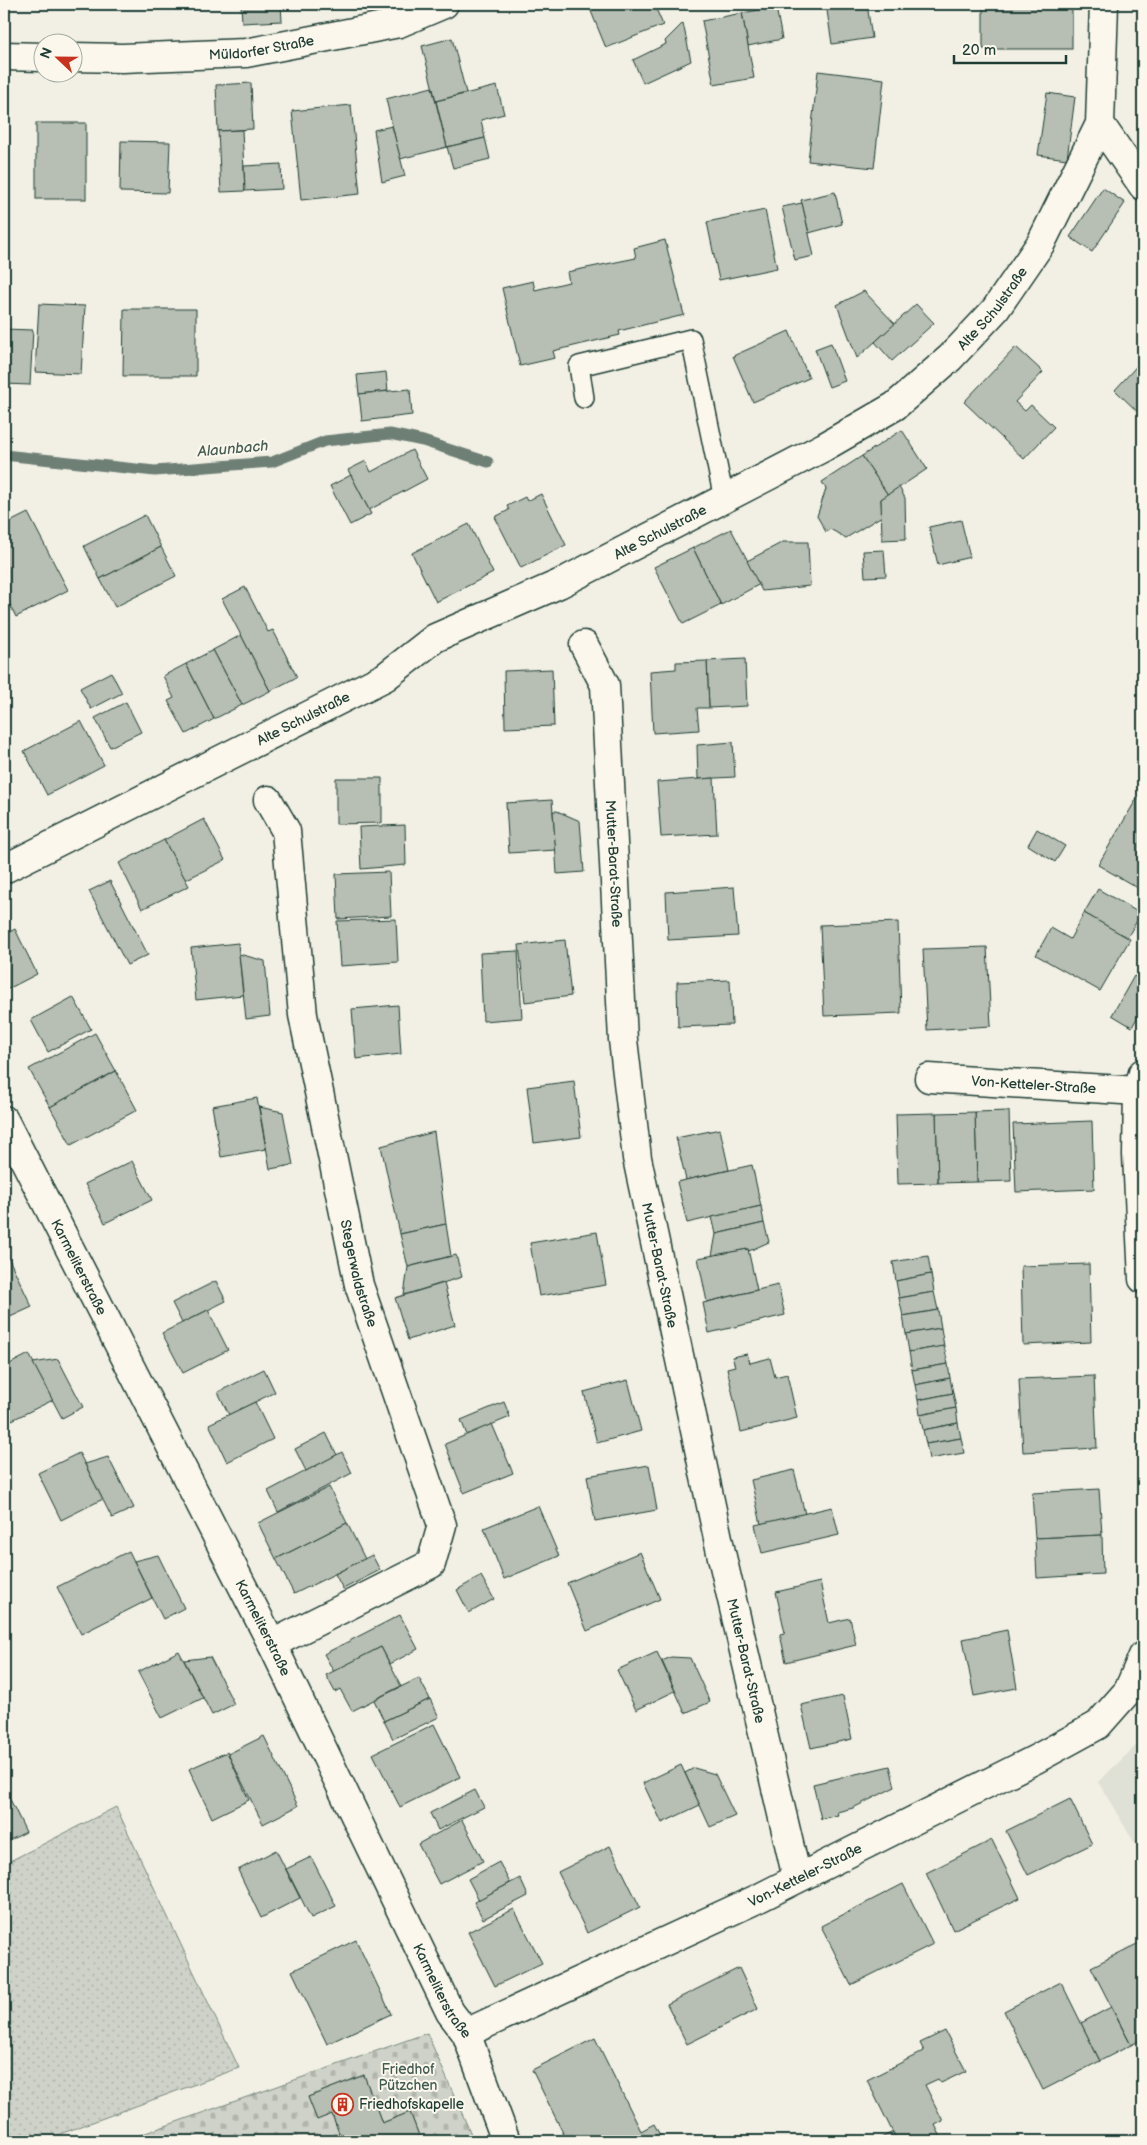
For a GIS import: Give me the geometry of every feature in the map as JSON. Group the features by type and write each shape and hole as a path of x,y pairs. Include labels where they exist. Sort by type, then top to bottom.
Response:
{"street":[{"name":"Müldorfer Straße","path":"82,57 122,58 246,53 399,23 444,4"},
{"name":"Alte Schulstraße","path":"4,869 385,677 435,638 559,584 824,447 895,406 950,358 995,310 1041,243 1100,124 1104,4"},
{"path":"4,56 32,57"},
{"path":"1100,124 1143,186"},
{"name":"Mutter-Barat-Straße","path":"584,645 605,685 623,1040 637,1158 722,1558 797,1878"},
{"name":"Stegerwaldstraße","path":"268,800 286,831 303,1015 359,1285 442,1525 431,1564 272,1644"},
{"name":"Von-Ketteler-Straße","path":"929,1078 1141,1082 1137,1154 1143,1279"},
{"name":"Karmeliterstraße","path":"4,1120 272,1644 450,2012 466,2033 506,2141"},
{"name":"Von-Ketteler-Straße","path":"466,2033 797,1878 1098,1726 1136,1694 1143,1656"}],"lane":[{"path":"584,398 579,366 691,339 724,499"}],"shaded area":[{"path":"1143,1739 1143,1857 1098,1782"}],"green space":[{"path":"116,1807 239,2068 41,2141 4,2141 4,1864"},
{"name":"Friedhof Pützchen","path":"427,2033 474,2141 421,2141 410,2112 382,2123 364,2075 308,2097 317,2119 332,2114 342,2141 123,2141"}],"building":[{"path":"241,4 281,4 282,21 242,23"},
{"path":"588,4 654,4 663,25 606,48"},
{"path":"826,4 867,4 872,38 832,44"},
{"path":"983,4 1072,4 1072,49 983,49"},
{"path":"776,7 782,39 748,46 742,13"},
{"path":"742,13 754,78 714,85 702,21"},
{"path":"683,23 691,61 643,83 633,60 666,44 665,41"},
{"path":"452,38 466,93 436,101 422,46"},
{"path":"818,71 884,79 874,168 808,161"},
{"path":"251,83 253,129 218,131 216,85"},
{"path":"497,86 504,114 481,120 485,138 447,147 436,101"},
{"path":"432,87 447,147 400,159 386,99"},
{"path":"1047,93 1075,97 1067,159 1038,155"},
{"path":"351,105 360,194 301,200 292,111"},
{"path":"36,123 86,123 86,199 36,199"},
{"path":"392,126 405,176 382,182 374,130"},
{"path":"242,130 245,191 221,192 218,131"},
{"path":"485,138 490,159 453,168 447,147"},
{"path":"121,141 170,142 168,193 120,192"},
{"path":"281,164 282,189 245,191 244,166"},
{"path":"1103,188 1125,203 1092,252 1070,237"},
{"path":"835,192 842,224 809,233 801,200"},
{"path":"802,203 814,256 795,260 782,207"},
{"path":"765,210 777,268 719,280 707,222"},
{"path":"665,240 684,315 619,331 620,335 553,351 555,358 520,366 502,288 533,281 535,290 569,282 567,272 636,258 634,248"},
{"path":"864,291 895,324 857,358 837,305"},
{"path":"39,304 85,306 81,374 35,372"},
{"path":"916,304 934,323 892,361 875,342"},
{"path":"124,309 196,309 196,376 123,376"},
{"path":"4,329 33,330 30,385 4,384"},
{"path":"789,331 809,378 753,402 733,356"},
{"path":"831,343 845,381 829,387 815,349"},
{"path":"1016,347 1043,372 1015,402 1025,411 1031,405 1054,427 1024,459 964,402"},
{"path":"1143,359 1143,417 1115,390"},
{"path":"386,372 388,391 359,394 357,375"},
{"path":"410,389 412,415 362,421 359,394"},
{"path":"902,430 927,469 888,495 862,456"},
{"path":"412,450 427,479 369,510 348,470 366,461 371,472"},
{"path":"862,456 888,495 881,499 882,516 846,538 830,529 826,532 817,516 826,489 822,482"},
{"path":"351,475 371,514 350,525 330,486"},
{"path":"899,487 905,498 906,539 882,540 881,499"},
{"path":"541,494 566,545 521,568 495,517 509,510 507,506 525,497 527,501"},
{"path":"28,513 68,590 16,617 4,593 4,525"},
{"path":"145,515 161,547 100,579 84,546"},
{"path":"961,520 970,557 938,565 929,527"},
{"path":"469,524 493,573 436,602 412,553"},
{"path":"731,529 760,584 721,605 693,548"},
{"path":"783,542 808,542 810,586 762,591 747,561"},
{"path":"161,547 176,576 115,607 100,579"},
{"path":"693,548 721,605 683,624 654,567"},
{"path":"884,550 886,576 865,577 863,551"},
{"path":"245,587 268,632 273,630 297,677 270,691 222,599"},
{"path":"241,635 270,691 242,705 213,650"},
{"path":"213,650 242,705 214,719 186,664"},
{"path":"745,659 747,706 709,708 707,661"},
{"path":"707,661 709,708 697,708 699,730 653,733 650,671 676,669 676,662"},
{"path":"186,664 214,719 186,734 168,701 174,698 163,676"},
{"path":"552,669 554,726 505,728 504,671"},
{"path":"111,672 122,693 91,709 80,688"},
{"path":"126,702 141,732 110,747 95,718"},
{"path":"81,721 104,765 47,795 24,751"},
{"path":"733,742 735,777 698,779 697,745"},
{"path":"336,778 382,778 382,823 336,824"},
{"path":"714,778 717,834 661,837 657,782"},
{"path":"1137,798 1143,802 1143,891 1098,865"},
{"path":"552,800 556,850 509,853 506,803"},
{"path":"553,811 580,821 584,872 557,874"},
{"path":"204,819 225,860 185,880 164,840"},
{"path":"405,825 406,865 361,869 359,827"},
{"path":"1037,829 1065,846 1055,862 1028,845"},
{"path":"164,840 189,886 142,909 119,863"},
{"path":"389,872 391,916 338,919 336,874"},
{"path":"110,881 148,955 127,965 89,891"},
{"path":"734,887 738,936 668,940 666,892"},
{"path":"1098,889 1141,914 1127,938 1084,913"},
{"path":"1084,913 1130,939 1100,991 1036,955 1051,928 1070,939"},
{"path":"396,919 398,962 340,966 337,921"},
{"path":"898,922 901,1013 824,1016 820,925"},
{"path":"15,929 37,974 4,991 4,935"},
{"path":"565,940 571,996 525,1002 519,945"},
{"path":"238,943 243,995 196,1000 191,948"},
{"path":"987,947 991,1026 927,1030 923,949"},
{"path":"518,951 522,1018 483,1021 480,953"},
{"path":"239,954 265,961 270,1016 246,1019"},
{"path":"1134,976 1143,981 1143,1007 1132,1027 1112,1015"},
{"path":"730,980 732,1025 678,1027 677,982"},
{"path":"73,997 91,1029 48,1052 31,1020"},
{"path":"398,1005 401,1054 356,1059 352,1009"},
{"path":"95,1033 116,1071 50,1107 29,1069"},
{"path":"116,1071 137,1110 71,1145 50,1107"},
{"path":"574,1081 581,1137 534,1143 527,1087"},
{"path":"257,1098 266,1149 221,1157 212,1106"},
{"path":"259,1107 283,1112 293,1165 270,1169"},
{"path":"1009,1111 1011,1181 977,1182 975,1112"},
{"path":"975,1112 977,1182 938,1183 936,1113"},
{"path":"936,1113 938,1183 898,1184 896,1114"},
{"path":"1092,1121 1094,1189 1016,1192 1013,1124"},
{"path":"720,1129 729,1170 686,1180 676,1138"},
{"path":"434,1132 446,1224 400,1234 381,1146"},
{"path":"132,1161 152,1200 105,1223 85,1184"},
{"path":"752,1165 761,1206 687,1223 677,1182"},
{"path":"761,1206 764,1223 716,1234 712,1217"},
{"path":"764,1223 769,1242 749,1251 748,1249 712,1256 716,1234"},
{"path":"446,1224 451,1256 408,1267 400,1234"},
{"path":"597,1232 606,1285 539,1296 530,1243"},
{"path":"748,1249 757,1290 707,1302 698,1258"},
{"path":"456,1255 462,1277 404,1295 408,1267"},
{"path":"928,1256 931,1274 896,1281 893,1262"},
{"path":"9,1259 32,1307 8,1318 4,1309 4,1260"},
{"path":"1089,1264 1091,1342 1023,1345 1021,1266"},
{"path":"931,1274 934,1292 899,1298 896,1281"},
{"path":"216,1281 226,1301 182,1323 172,1303"},
{"path":"444,1283 455,1325 408,1340 395,1298"},
{"path":"778,1285 785,1315 709,1333 703,1303"},
{"path":"934,1292 938,1310 903,1316 899,1298"},
{"path":"208,1310 228,1350 183,1373 162,1333"},
{"path":"938,1310 941,1328 906,1334 903,1316"},
{"path":"941,1328 944,1346 909,1352 906,1334"},
{"path":"944,1346 948,1364 912,1370 909,1352"},
{"path":"29,1354 53,1400 12,1420 4,1404 4,1367"},
{"path":"747,1354 750,1363 770,1358 775,1377 787,1374 797,1418 741,1432 727,1368 735,1366 732,1357"},
{"path":"58,1359 83,1407 62,1418 33,1363"},
{"path":"948,1364 950,1378 915,1385 912,1370"},
{"path":"264,1369 275,1392 229,1415 218,1392"},
{"path":"1094,1376 1097,1448 1023,1452 1019,1379"},
{"path":"950,1378 953,1393 918,1400 915,1385"},
{"path":"628,1380 641,1431 597,1443 584,1392"},
{"path":"953,1393 956,1408 920,1415 918,1400"},
{"path":"255,1402 273,1439 227,1462 209,1424"},
{"path":"504,1402 510,1417 467,1435 461,1420"},
{"path":"956,1408 958,1423 923,1430 920,1415"},
{"path":"958,1423 961,1438 926,1444 923,1430"},
{"path":"492,1424 513,1473 464,1493 445,1444"},
{"path":"326,1433 337,1455 306,1471 295,1449"},
{"path":"961,1438 964,1453 929,1459 926,1444"},
{"path":"342,1452 352,1473 278,1512 268,1491"},
{"path":"79,1453 103,1499 61,1520 38,1473"},
{"path":"108,1457 134,1508 112,1518 85,1464"},
{"path":"649,1465 657,1510 595,1521 587,1476"},
{"path":"794,1470 805,1514 761,1524 751,1480"},
{"path":"329,1487 347,1523 276,1559 258,1523"},
{"path":"1099,1489 1102,1535 1035,1538 1032,1493"},
{"path":"538,1506 559,1556 504,1579 484,1528"},
{"path":"832,1507 839,1535 762,1553 755,1525"},
{"path":"347,1523 365,1559 294,1594 276,1559"},
{"path":"1102,1535 1103,1574 1037,1578 1035,1538"},
{"path":"129,1551 152,1598 81,1634 57,1587"},
{"path":"640,1552 660,1599 587,1631 567,1583"},
{"path":"158,1555 184,1608 163,1619 134,1561"},
{"path":"372,1555 380,1570 343,1589 335,1574"},
{"path":"481,1576 494,1599 469,1613 457,1590"},
{"path":"820,1582 829,1623 850,1618 856,1645 786,1662 780,1634 785,1633 776,1592"},
{"path":"400,1615 418,1649 390,1664 381,1647 334,1672 324,1654"},
{"path":"1007,1630 1017,1688 974,1696 963,1639"},
{"path":"381,1647 401,1686 352,1711 340,1689 335,1692 326,1675"},
{"path":"179,1651 203,1698 162,1718 138,1672"},
{"path":"657,1652 675,1691 636,1710 617,1670"},
{"path":"210,1657 234,1704 212,1715 184,1660"},
{"path":"671,1657 690,1658 710,1702 685,1713 662,1661"},
{"path":"419,1678 430,1699 384,1721 374,1700"},
{"path":"843,1696 852,1739 811,1748 801,1705"},
{"path":"430,1699 439,1717 393,1739 384,1721"},
{"path":"434,1724 460,1777 400,1807 373,1754"},
{"path":"264,1736 298,1806 263,1824 228,1754"},
{"path":"227,1752 249,1800 212,1818 189,1769"},
{"path":"681,1765 700,1805 662,1823 643,1783"},
{"path":"890,1766 895,1787 853,1808 837,1812 838,1815 821,1819 813,1784"},
{"path":"694,1768 715,1774 735,1816 710,1827 685,1773"},
{"path":"4,1787 26,1832 4,1843"},
{"path":"475,1790 484,1807 438,1830 430,1813"},
{"path":"1070,1799 1092,1844 1028,1875 1006,1831"},
{"path":"462,1820 483,1861 439,1884 418,1844"},
{"path":"992,1840 1020,1898 953,1930 926,1873"},
{"path":"610,1846 640,1907 587,1933 558,1872"},
{"path":"276,1850 300,1898 261,1918 238,1870"},
{"path":"311,1857 336,1906 311,1918 286,1869"},
{"path":"499,1862 510,1883 479,1900 468,1879"},
{"path":"520,1878 528,1896 483,1919 474,1902"},
{"path":"903,1884 933,1944 851,1985 821,1926"},
{"path":"514,1909 542,1963 495,1986 468,1932"},
{"path":"356,1940 391,2014 327,2044 292,1971"},
{"path":"1143,1941 1143,2039 1131,2045 1091,1967"},
{"path":"739,1968 758,2009 687,2044 667,2004"},
{"path":"1061,1982 1100,2061 1043,2090 1004,2011"},
{"path":"1111,2007 1131,2045 1100,2061 1081,2023"},
{"path":"945,2031 966,2071 941,2083 938,2079 925,2085 943,2121 935,2125 942,2139 897,2141 867,2080 924,2051 920,2043"},
{"path":"595,2038 641,2131 654,2124 663,2141 567,2141 532,2070"},
{"name":"Friedhofskapelle","path":"364,2075 382,2123 410,2112 421,2141 342,2141 332,2114 317,2120 308,2097"},
{"path":"893,2132 897,2141 875,2141"}],"waterway":[{"name":"Alaunbach","path":"4,455 155,471 272,462 325,441 390,434 423,441 488,462"}],"place":[{"name":"Friedhofskapelle","path":"343,2104"}]}
